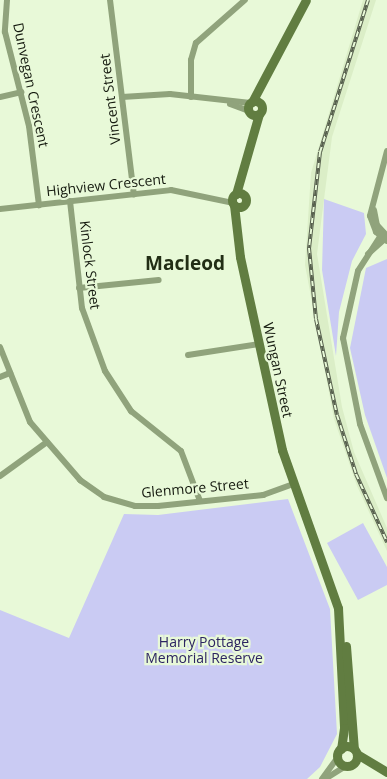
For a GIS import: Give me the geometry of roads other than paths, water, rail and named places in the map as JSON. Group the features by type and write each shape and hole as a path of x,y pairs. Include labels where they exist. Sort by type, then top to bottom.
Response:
{"street":[{"name":"Dunvegan Crescent","path":"7,0 4,26 20,92 39,205"},
{"name":"Vincent Street","path":"110,0 134,195"},
{"path":"191,97 191,60 196,42 246,0 254,4"},
{"name":"Wungan Street","path":"306,0 262,82 253,108 244,176 237,200 236,231 282,450 338,608 339,753"},
{"path":"0,97 20,92"},
{"path":"122,97 160,93 253,108"},
{"path":"387,151 374,206 385,237 365,257 345,323 343,347 360,424 387,498"},
{"name":"Highview Crescent","path":"0,209 176,190 237,200"},
{"name":"Kinlock Street","path":"70,201 84,317 111,383 132,411 181,451 200,502"},
{"path":"79,288 159,280"},
{"path":"188,355 259,344"},
{"name":"Glenmore Street","path":"0,347 26,414 80,480 104,497 145,506 200,502 263,494 294,484"},
{"path":"0,377 10,374"},
{"path":"0,476 47,442"},
{"name":"Wungan Street","path":"304,511 342,604 356,751"},
{"path":"339,753 356,751 387,773"},
{"path":"323,779 350,765 356,751"},
{"path":"339,753 350,765 387,773"},
{"path":"323,779 339,753"}],"railway":[{"path":"368,0 320,152 309,248 316,319 337,415 356,474 387,542"}],"district":[{"name":"Macleod","path":"185,264"}],"park label":[{"name":"Harry Pottage Memorial Reserve","path":"204,650"}]}
